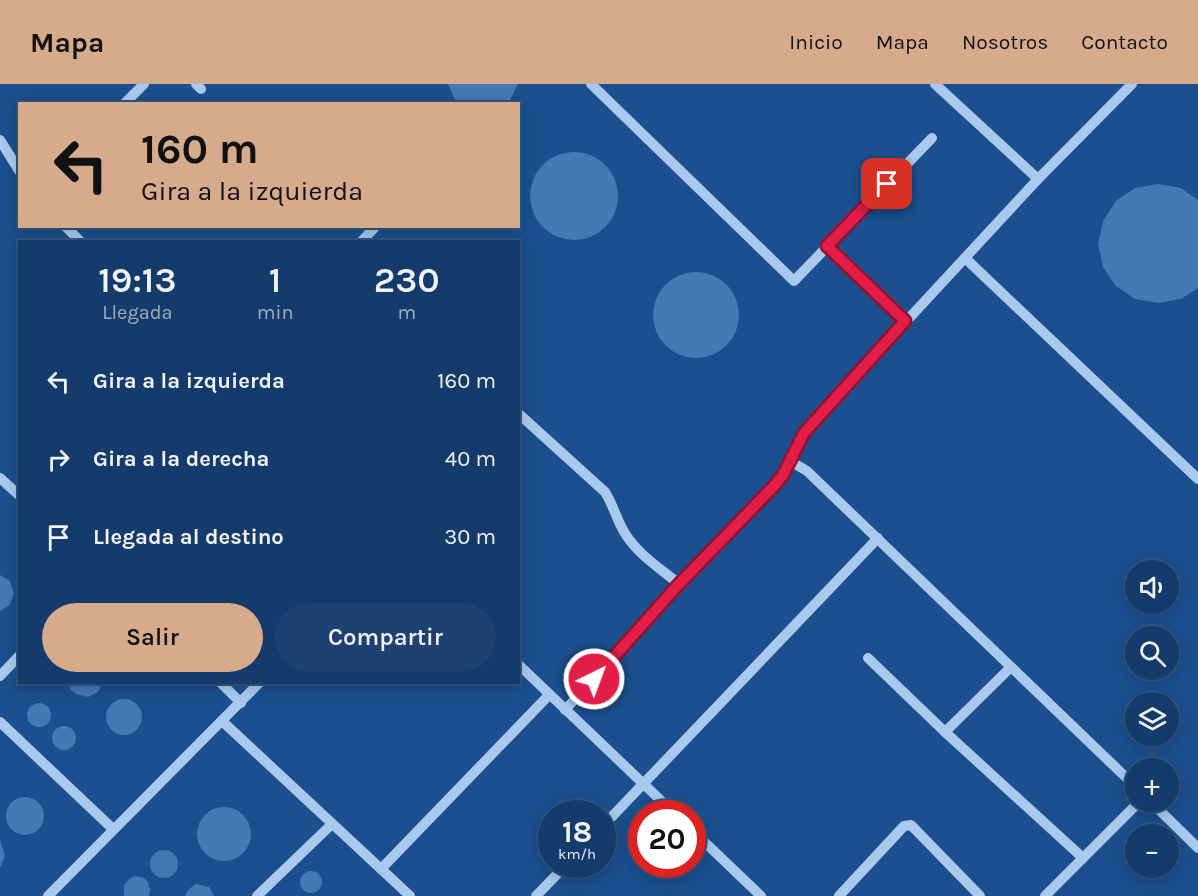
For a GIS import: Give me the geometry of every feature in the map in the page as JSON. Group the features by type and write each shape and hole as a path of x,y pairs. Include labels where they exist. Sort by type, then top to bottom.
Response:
{"lane":[{"path":"126,102 144,84"},
{"path":"591,84 794,281 932,138"},
{"path":"935,84 1038,179"},
{"path":"565,710 679,584 773,487 812,423 1038,179 1132,84"},
{"path":"0,140 15,155"},
{"path":"67,228 79,240"},
{"path":"363,240 374,228"},
{"path":"827,246 905,321"},
{"path":"965,258 1198,479"},
{"path":"520,415 605,492 625,534 636,548 679,584"},
{"path":"790,461 807,471 1125,776"},
{"path":"0,478 18,494"},
{"path":"616,812 878,538"},
{"path":"0,676 18,657"},
{"path":"867,657 1083,858"},
{"path":"520,666 661,800"},
{"path":"945,732 1011,667"},
{"path":"222,684 241,703"},
{"path":"48,896 258,684"},
{"path":"381,869 549,695"},
{"path":"222,721 410,896"},
{"path":"0,722 113,829"},
{"path":"1045,896 1129,812"},
{"path":"1161,812 1198,848"},
{"path":"257,896 332,824"},
{"path":"839,896 904,826 911,825 980,896"},
{"path":"706,843 761,896"},
{"path":"536,896 553,878"}],"building":[{"path":"448,84 518,84 508,102 458,102"},
{"path":"574,152 591,156 605,165 614,179 618,196 614,213 605,227 591,236 574,240 557,236 543,227 534,213 530,196 534,179 543,165 557,156"},
{"path":"1158,184 1181,188 1198,200 1198,288 1181,299 1158,303 1135,299 1116,286 1103,267 1098,244 1103,221 1116,201 1135,188"},
{"path":"696,272 712,276 726,285 735,299 739,315 735,331 726,345 712,354 696,358 680,354 666,345 657,331 653,315 657,299 666,285 680,276"},
{"path":"0,575 10,581 14,593 10,605 0,611"},
{"path":"69,684 102,684 98,692 88,697 71,690"},
{"path":"124,699 137,704 142,717 137,730 124,735 111,730 106,717 111,704"},
{"path":"39,703 44,704 50,710 50,720 44,726 39,727 34,726 28,720 27,715 28,710 34,704"},
{"path":"64,726 69,727 75,733 75,743 69,749 64,750 59,749 53,743 52,738 53,733 59,727"},
{"path":"25,797 38,803 44,816 38,829 25,835 12,829 6,816 12,803"},
{"path":"219,807 229,807 239,811 247,819 251,834 247,849 239,857 229,861 219,861 209,857 201,849 197,839 197,829 201,819 209,811"},
{"path":"0,840 5,856 0,868"},
{"path":"164,850 174,854 178,864 174,874 164,878 154,874 150,864 154,854"},
{"path":"311,871 319,874 322,882 319,890 311,893 303,890 300,882 303,874"},
{"path":"135,876 144,878 148,882 149,896 124,896 124,885"},
{"path":"196,884 209,887 214,896 185,896"}],"route":[{"path":"594,679 679,584 773,487 783,475 804,433 905,321 827,246 887,184"}]}
